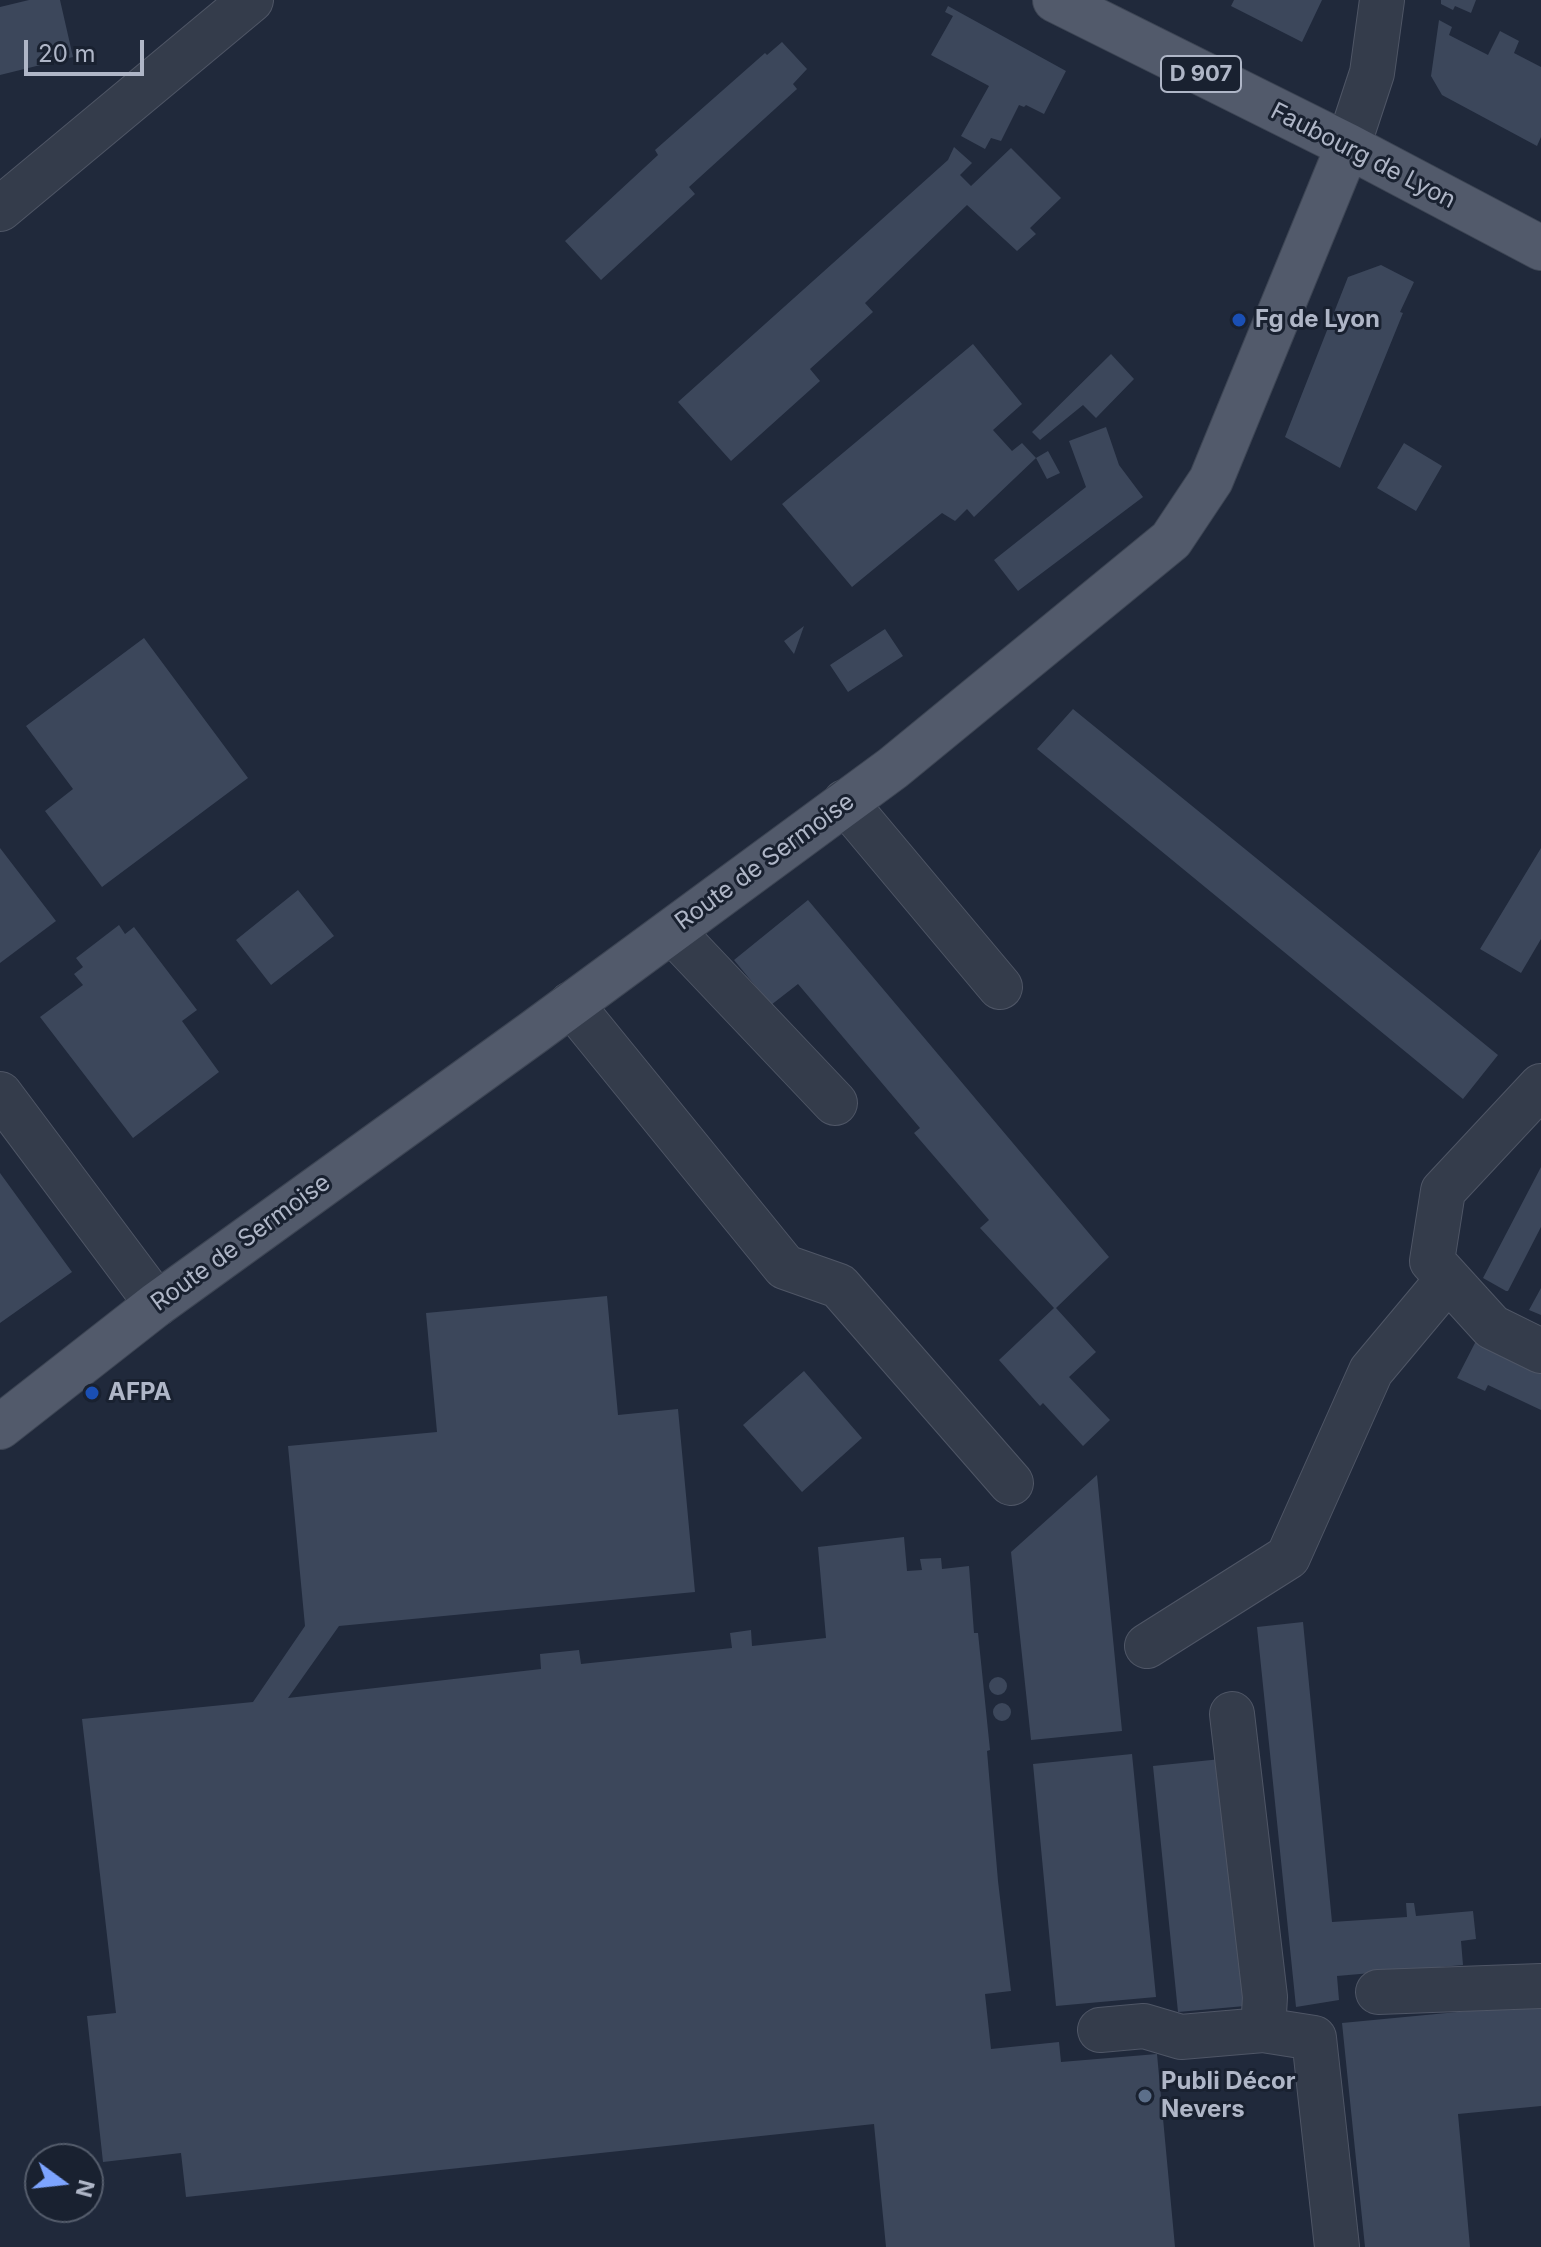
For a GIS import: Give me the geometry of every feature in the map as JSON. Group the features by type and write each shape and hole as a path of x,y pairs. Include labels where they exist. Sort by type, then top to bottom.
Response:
{"main road":[{"name":"Faubourg de Lyon","path":"1055,0 1348,146 1541,248"},
{"name":"Route de Sermoise","path":"0,1427 157,1304 893,768 1171,540 1211,480 1348,146"}],"street":[{"path":"0,209 251,0"},
{"path":"1357,0 1375,48"},
{"path":"1348,146 1372,73 1382,0"},
{"path":"845,802 1000,987"},
{"path":"672,931 835,1103"},
{"path":"571,1004 785,1267 839,1286 1011,1483"},
{"path":"1541,1086 1443,1191 1432,1261 1492,1327 1541,1351"},
{"path":"0,1094 157,1304"},
{"path":"1147,1646 1288,1557 1371,1371 1448,1279"},
{"path":"1232,1714 1265,1997 1263,2030"},
{"path":"1378,1992 1541,1986"},
{"path":"1100,2030 1144,2026 1181,2037 1263,2030 1314,2038 1337,2247"}],"building":[{"path":"29,0 60,0 73,57 0,75 0,7"},
{"path":"1234,0 1322,0 1302,42 1231,6"},
{"path":"1441,0 1476,0 1471,13 1455,6 1453,10 1441,4"},
{"path":"948,6 1066,71 1044,114 1019,105 1001,141 991,138 985,149 961,136 989,86 931,55 953,16 945,12"},
{"path":"1439,20 1452,27 1449,35 1488,55 1500,31 1519,41 1514,53 1541,67 1541,137 1537,146 1442,95 1431,76"},
{"path":"782,42 807,69 793,84 797,89 689,187 695,194 601,280 565,241 658,155 655,150 765,53 767,55"},
{"path":"954,147 972,163 960,175 971,186 1011,148 1061,198 1030,228 1036,234 1017,251 967,205 865,303 873,312 810,369 820,381 731,461 678,402 948,160"},
{"path":"1381,265 1414,282 1340,468 1285,437 1348,277"},
{"path":"973,344 1022,404 993,430 1012,451 1022,443 1036,458 974,517 967,509 955,521 942,513 852,587 782,504"},
{"path":"1111,354 1134,379 1096,418 1083,405 1040,440 1032,432"},
{"path":"1106,427 1119,465 1143,497 1018,591 994,560 1086,487 1069,441"},
{"path":"1404,443 1442,466 1416,511 1377,488"},
{"path":"1048,451 1060,473 1047,479 1036,458"},
{"path":"804,626 794,654 784,641"},
{"path":"885,629 903,656 848,692 830,665"},
{"path":"144,638 248,778 102,887 45,811 73,789 26,726"},
{"path":"1073,709 1498,1055 1463,1099 1037,749"},
{"path":"0,848 56,921 0,963"},
{"path":"1541,848 1541,939 1521,973 1480,949"},
{"path":"298,890 334,936 271,985 236,940"},
{"path":"808,900 1109,1257 1056,1308 1096,1352 1069,1377 1110,1420 1083,1446 1043,1403 1040,1406 999,1360 1054,1308 980,1228 989,1220 914,1133 920,1128 798,984 771,1005 734,960"},
{"path":"119,925 125,934 134,927 197,1010 182,1021 219,1072 133,1138 40,1017 83,985 74,974 83,967 76,958"},
{"path":"1541,1167 1541,1227 1506,1291 1483,1278"},
{"path":"0,1173 72,1272 0,1323"},
{"path":"1541,1288 1541,1315 1529,1310"},
{"path":"607,1296 618,1415 678,1409 695,1592 339,1626 288,1698 541,1669 540,1654 579,1650 581,1664 732,1648 730,1633 751,1630 752,1646 826,1638 818,1547 904,1537 907,1571 922,1570 920,1559 941,1558 942,1569 969,1566 974,1633 978,1633 990,1750 987,1751 998,1881 1011,1991 985,1994 991,2049 1059,2042 1061,2062 1157,2054 1175,2247 886,2247 874,2124 186,2197 181,2153 104,2162 87,2016 116,2013 82,1719 253,1702 305,1626 288,1446 437,1432 426,1313"},
{"path":"1476,1341 1541,1373 1541,1410 1488,1385 1485,1391 1457,1378"},
{"path":"804,1371 862,1438 802,1492 743,1425"},
{"path":"1097,1475 1122,1731 1031,1740 1011,1552"},
{"path":"1303,1622 1332,1922 1407,1917 1406,1903 1414,1903 1416,1916 1473,1911 1476,1939 1461,1941 1463,1965 1337,1976 1339,2000 1296,2007 1257,1627"},
{"path":"994,1677 1002,1677 1007,1686 1005,1693 994,1695 989,1690 989,1682"},
{"path":"998,1703 1006,1703 1011,1712 1009,1719 998,1721 993,1716 993,1708"},
{"path":"1132,1754 1156,1997 1056,2006 1033,1764"},
{"path":"1221,1759 1245,2006 1178,2012 1153,1766"},
{"path":"1541,2004 1541,2106 1458,2114 1470,2247 1365,2247 1342,2023"}],"place":[{"name":"Fg de Lyon","path":"1239,320"},
{"name":"AFPA","path":"92,1393"},
{"name":"Publi Décor Nevers","path":"1145,2096"}]}
